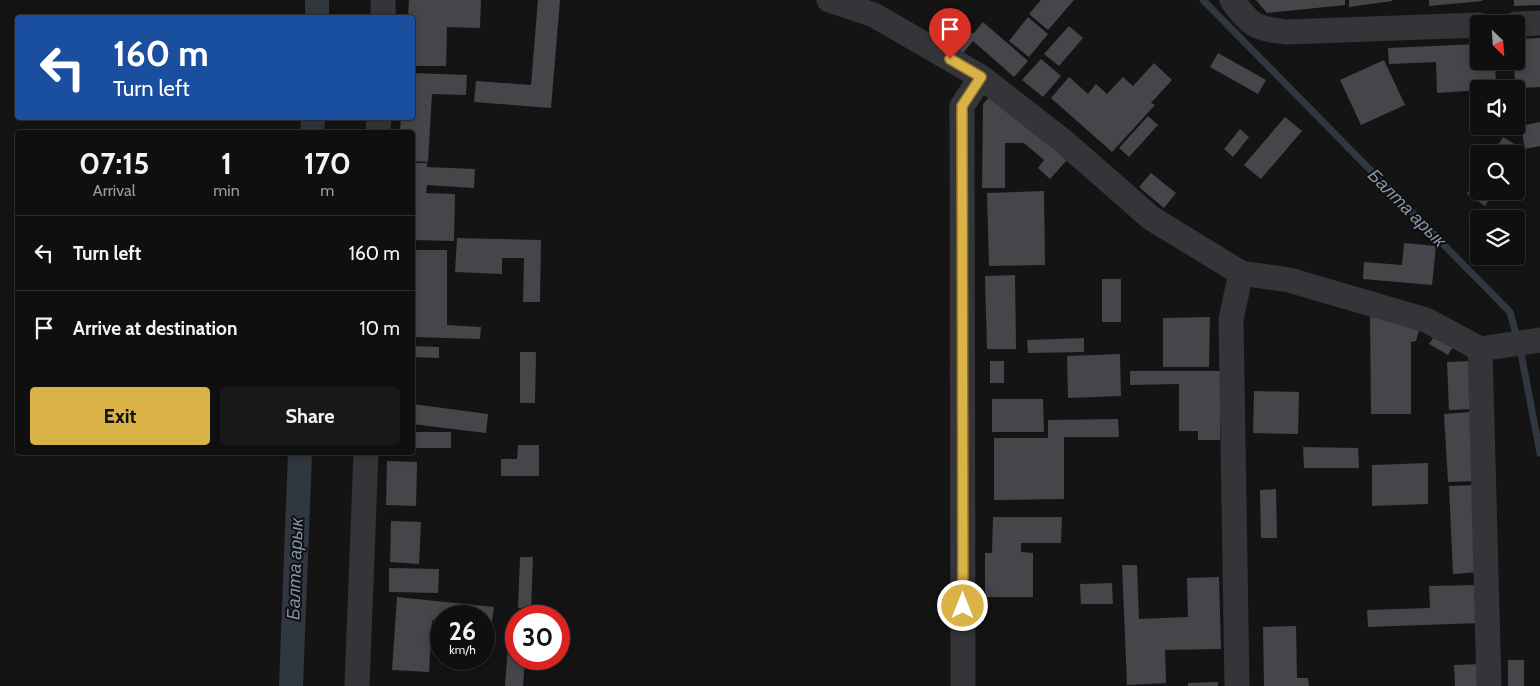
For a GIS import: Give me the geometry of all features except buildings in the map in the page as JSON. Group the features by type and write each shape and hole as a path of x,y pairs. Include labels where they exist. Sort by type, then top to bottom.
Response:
{"street":[{"path":"382,15 383,0"},
{"path":"828,0 874,14 981,77 1062,140 1151,218 1241,273 1297,282 1426,320 1480,349 1527,342"},
{"path":"1232,0 1245,17 1261,30 1287,32 1470,25"},
{"path":"1525,24 1540,23"},
{"path":"963,686 962,106 981,77"},
{"path":"1237,686 1231,319 1241,273"},
{"path":"1480,349 1489,686"},
{"path":"357,686 366,455"}],"waterway":[{"name":"Балта арык","path":"317,0 317,15"},
{"name":"Балта арык","path":"1203,0 1510,312 1517,338"},
{"name":"Балта арык","path":"312,130 313,120"},
{"name":"Балта арык","path":"1520,348 1540,453"},
{"name":"Балта арык","path":"291,686 300,455"}],"route":[{"path":"950,59 981,77 962,106 963,606"}]}
